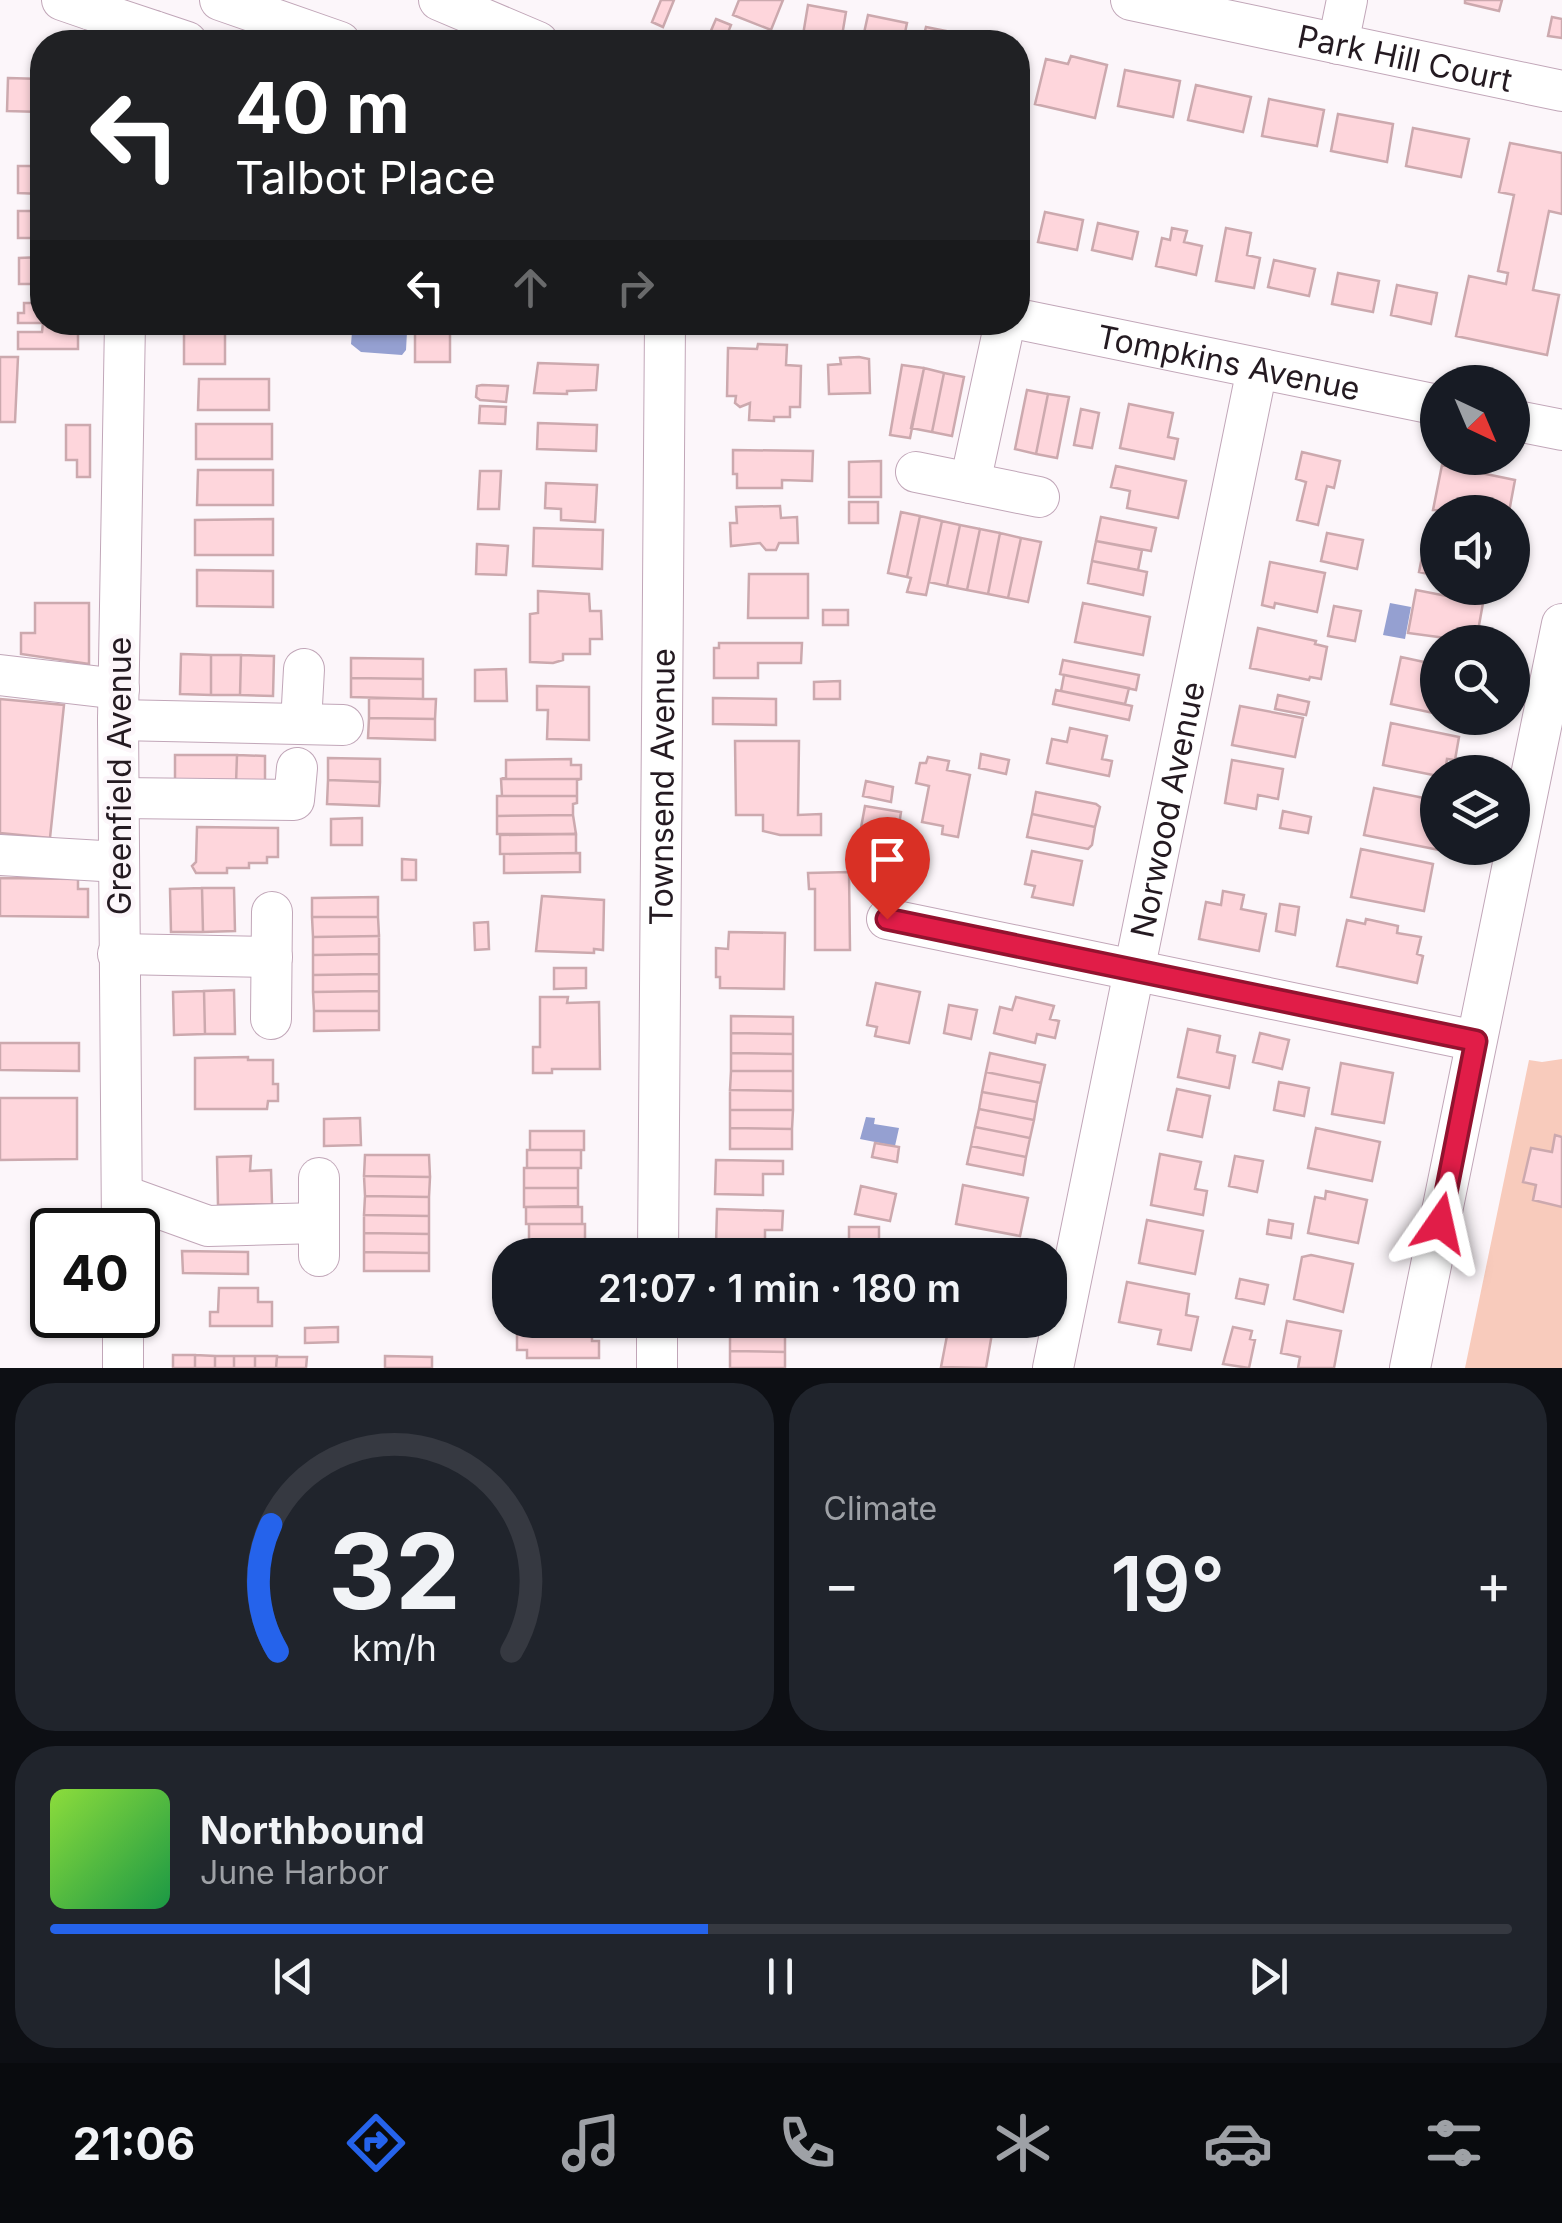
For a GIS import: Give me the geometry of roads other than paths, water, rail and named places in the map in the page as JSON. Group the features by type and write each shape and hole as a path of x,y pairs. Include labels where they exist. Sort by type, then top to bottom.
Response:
{"street":[{"path":"130,0 151,30"},
{"path":"220,0 306,30"},
{"path":"439,0 510,30"},
{"name":"Park Hill Court","path":"1131,0 1562,91"},
{"path":"1338,44 1347,0"},
{"path":"76,5 136,30"},
{"name":"Tompkins Avenue","path":"1030,322 1420,401"},
{"name":"Greenfield Avenue","path":"122,1208 118,704 125,335"},
{"name":"Townsend Avenue","path":"658,1238 665,335"},
{"path":"970,483 1002,335"},
{"name":"Norwood Avenue","path":"1054,1368 1257,369"},
{"path":"1530,424 1562,430"},
{"path":"916,472 1040,498"},
{"path":"1410,1368 1562,624"},
{"path":"301,723 304,669"},
{"path":"0,675 118,704 343,725"},
{"path":"119,798 294,800 297,768"},
{"path":"0,856 119,862"},
{"path":"271,1019 272,912"},
{"path":"887,919 1476,1041"},
{"path":"118,954 272,957"},
{"path":"160,1218 319,1239 319,1178"},
{"path":"123,1338 123,1368"},
{"path":"657,1338 657,1368"}],"water":[{"path":"352,335 407,335 402,355 361,352 351,344"},
{"path":"1390,603 1411,607 1405,639 1383,635"},
{"path":"866,1117 875,1118 874,1124 899,1128 895,1146 860,1139"}]}
